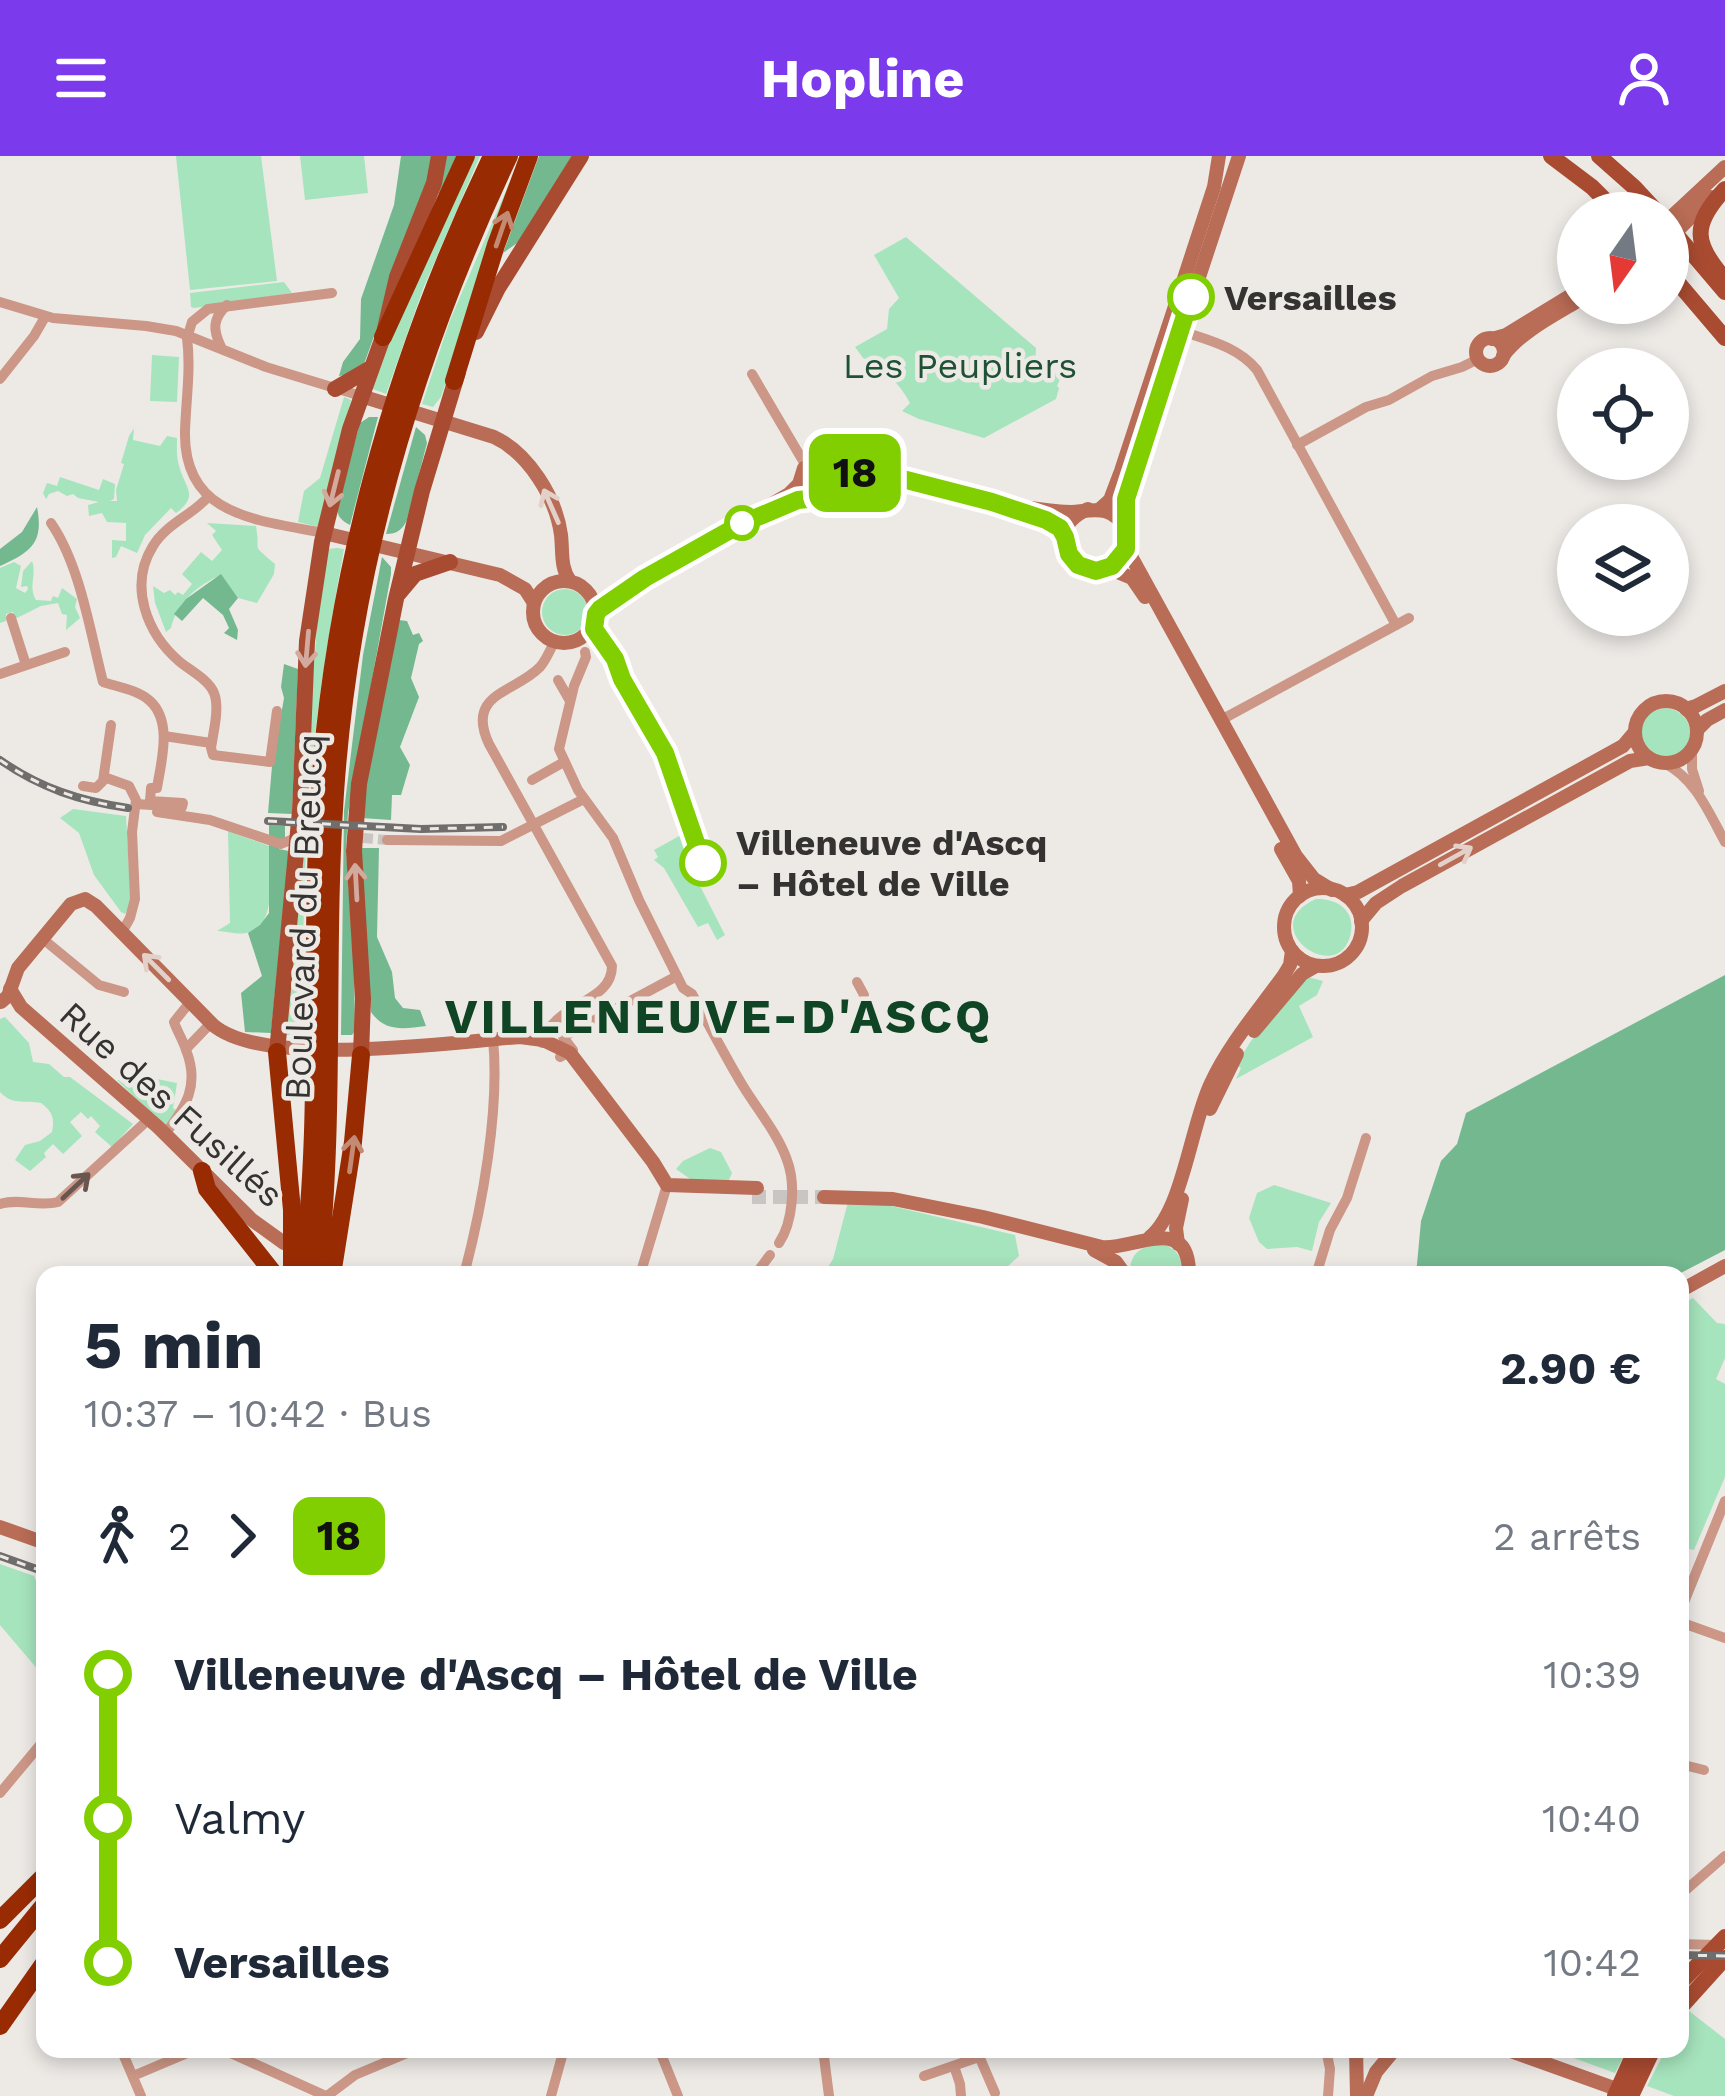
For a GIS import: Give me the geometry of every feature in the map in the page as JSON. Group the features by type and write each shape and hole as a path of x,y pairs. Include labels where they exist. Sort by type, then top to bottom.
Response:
{"highway":[{"path":"382,337 466,156"},
{"name":"Boulevard du Breucq","path":"303,1266 313,1164 319,804 340,630 359,534 394,403 440,273 492,156"},
{"name":"Boulevard du Breucq","path":"319,1266 328,1166 335,793 354,636 383,497 416,387 455,278 509,156"},
{"path":"454,381 489,264 529,156"},
{"path":"277,1049 292,1210 292,1266"},
{"path":"333,1266 356,1122 351,1051"},
{"path":"202,1171 207,1189 268,1266"},
{"path":"0,1920 36,1884"},
{"path":"0,1959 36,1915"},
{"path":"0,1978 36,1934"},
{"path":"0,2026 36,1975"}],"main road":[{"path":"277,1049 300,811 306,657 324,533 397,277 434,183 439,156"},
{"path":"351,1051 363,999 354,863 356,812 374,700 407,552 454,381 489,305 581,156"},
{"path":"1549,156 1597,192"},
{"path":"1599,156 1639,192"},
{"path":"1725,187 1706,215 1701,242 1725,279"},
{"path":"1689,251 1725,292"},
{"path":"1689,296 1725,338"},
{"path":"335,388 371,367"},
{"path":"396,599 415,574 450,562"},
{"path":"1689,1974 1725,1941"},
{"path":"1689,1998 1725,1958"},
{"path":"1610,2087 1630,2058"},
{"path":"1641,2095 1651,2058"}],"street":[{"path":"1108,568 1123,556 1128,492 1216,181 1219,156"},
{"path":"1200,269 1229,156"},
{"path":"1065,537 1073,518 1110,500 1239,156"},
{"path":"1549,156 1586,192"},
{"path":"1689,208 1725,167"},
{"path":"1689,214 1725,187"},
{"path":"332,293 227,305 201,312 190,326 185,451 190,471 208,497 240,515 507,578 528,592 537,628 554,642 567,643 581,639 602,607 645,578 794,491 803,472 820,460 992,502 1054,524 1078,565 1130,576 1141,589 1297,877 1300,896"},
{"path":"0,302 45,316 146,326 500,440 528,464 556,516 563,569 570,581"},
{"path":"1478,359 1478,345 1486,339 1511,332 1557,304"},
{"path":"220,347 214,326 227,305"},
{"path":"1478,359 1491,366 1498,364 1510,347 1557,314"},
{"path":"0,380 45,316"},
{"path":"1174,329 1246,357 1262,378 1396,625"},
{"path":"1492,339 1500,343 1504,356"},
{"path":"1297,445 1366,406 1478,359"},
{"path":"752,374 803,472 806,492 816,498"},
{"path":"833,465 839,482"},
{"path":"741,524 798,500 831,495 839,482 856,472 887,475"},
{"path":"208,497 166,530 145,562 141,591 147,620 171,654 214,694 212,752 217,757 270,762 277,711"},
{"path":"992,502 1114,514 1133,561 1296,856 1314,879 1354,905 1361,921 1360,939 1351,954 1302,974 1238,1052 1222,1082 1179,1210 1178,1244 1188,1266"},
{"path":"51,523 66,545 103,682 148,699 158,713 164,736 157,788 151,788 150,801 183,803 141,807"},
{"path":"534,603 556,581 605,592 645,578"},
{"path":"588,591 596,614"},
{"path":"10,618 26,665"},
{"path":"1221,720 1409,618"},
{"path":"542,1043 557,1018 606,988 612,967 486,738 483,721 493,697 539,667 554,642"},
{"path":"0,674 65,652"},
{"path":"585,652 559,748 584,799 613,838 676,976 692,994 786,1156 791,1207 778,1243"},
{"path":"558,680 570,701"},
{"path":"1686,709 1725,691"},
{"path":"1316,966 1292,951 1285,936 1284,920 1300,896 1313,890 1358,892 1623,746 1639,716 1652,704 1672,701 1686,709 1697,730"},
{"path":"1702,800 1692,769 1692,749 1697,730 1725,710"},
{"path":"83,786 102,784 111,725"},
{"path":"1634,733 1639,748 1678,770 1702,800 1725,842"},
{"path":"164,736 212,742"},
{"path":"1361,921 1376,902 1402,886 1630,761 1677,761 1692,749"},
{"path":"532,780 564,762"},
{"path":"104,778 129,786 141,807 132,832 135,899 121,934"},
{"path":"387,839 501,841 584,799"},
{"path":"141,807 210,820 281,844 302,835 363,838"},
{"path":"4,988 80,899 96,906 230,1037 303,1051 542,1043 568,1057 667,1185 643,1266"},
{"path":"43,938 99,985 124,992"},
{"path":"1125,1266 1126,1257 1163,1225 1213,1078 1284,975 1292,951"},
{"path":"568,1057 573,1050 563,1037 676,976"},
{"path":"856,982 864,995"},
{"name":"Rue des Fusillés","path":"4,988 252,1220 284,1244"},
{"path":"165,1134 190,1095 191,1070 174,1022 190,1002"},
{"path":"186,1049 211,1023"},
{"path":"466,1266 486,1165 493,1042"},
{"path":"0,1204 60,1201 149,1119"},
{"path":"1319,1266 1331,1227 1348,1198 1366,1138"},
{"path":"667,1185 740,1197 755,1192"},
{"path":"823,1193 893,1199 1112,1248 1144,1239 1165,1238 1178,1244"},
{"path":"1067,1240 1116,1266"},
{"path":"762,1266 767,1259"},
{"path":"1689,1286 1725,1266"},
{"path":"1689,1594 1725,1501"},
{"path":"0,1527 36,1540"},
{"path":"0,1536 36,1549"},
{"path":"1689,1621 1725,1638"},
{"path":"0,1793 36,1750"},
{"path":"1689,1766 1704,1770"},
{"path":"1689,1886 1725,1856"},
{"path":"1689,1944 1725,1941"},
{"path":"125,2058 141,2096"},
{"path":"133,2076 176,2058"},
{"path":"242,2058 326,2096 355,2075 396,2058"},
{"path":"550,2096 561,2058"},
{"path":"663,2058 678,2096"},
{"path":"824,2058 829,2096"},
{"path":"924,2076 966,2058"},
{"path":"981,2058 995,2092"},
{"path":"1327,2058 1328,2096"},
{"path":"1357,2058 1362,2096"},
{"path":"1362,2096 1389,2058"},
{"path":"1530,2058 1641,2095"},
{"path":"1549,2058 1610,2087"},
{"path":"953,2066 961,2096"}],"green space":[{"path":"176,156 261,156 277,281 190,290"},
{"path":"300,156 364,156 368,193 305,200"},
{"path":"401,156 458,156 440,194 427,190 364,364 352,374 339,376 360,339 361,299 394,205"},
{"path":"475,156 480,156 423,289 386,394 370,388 400,312"},
{"path":"521,156 441,397 433,407 422,404 450,320"},
{"path":"539,156 573,156 523,239 503,253"},
{"name":"Les Peupliers","path":"906,237 1036,348 1035,367 1062,375 1056,399 984,438 902,411 910,403 901,389 855,347 887,329 889,309 899,298 874,255"},
{"path":"284,282 292,293 191,307 190,293"},
{"path":"152,355 179,357 177,402 150,401"},
{"path":"344,397 351,400 318,527 298,522 304,491 320,478"},
{"path":"378,417 350,525 339,516 338,501 360,423"},
{"path":"416,427 427,443 407,520 399,531 386,534"},
{"path":"134,428 133,440 160,446 167,436 177,438 178,461 189,497 183,507 176,513 171,508 145,535 137,553 121,546 112,558 112,540 126,541 126,523 107,522 102,513 89,516 88,505 99,502 58,491 46,499 43,493 47,483 57,486 60,477 99,490 103,479 115,484 110,501 117,501 121,463"},
{"path":"37,507 39,529 33,545 0,566 0,549 22,532"},
{"path":"207,523 256,526 258,548 275,564 274,574 257,603 238,598 221,575 212,579 183,602 166,632 153,586 183,595 192,584 182,574 201,552 212,561 222,550 212,535 216,531"},
{"path":"328,549 344,549 320,697 308,818 303,1035 285,1035 317,626"},
{"path":"382,557 391,574 348,813 355,1031 341,1035 344,811 363,655"},
{"path":"32,561 36,600 58,598 62,588 77,599 80,618 66,630 67,615 58,603 15,619 13,612 6,614 6,621 0,623 0,568 14,562 21,566 16,588 25,593 23,571"},
{"path":"221,574 238,598 229,609 237,640 224,633 229,628 223,615 203,598 182,621 174,614 186,599"},
{"path":"565,589 581,596 588,612 581,628 565,635 549,628 542,612 549,596"},
{"path":"399,620 407,621 413,635 419,633 423,641 411,678 419,697 400,747 410,765 401,795 392,795 391,820 361,818 371,744"},
{"path":"284,664 298,669 292,814 268,813 284,698"},
{"path":"1665,708 1683,715 1690,733 1683,751 1665,758 1647,751 1640,733 1647,715"},
{"path":"73,809 126,816 131,903 125,914 94,875 79,833 60,818"},
{"path":"269,825 285,826 279,849 289,851 271,1033 245,1032 241,993 262,976 248,933 269,913"},
{"path":"228,831 269,846 268,909 256,929 239,934 217,931 230,923"},
{"path":"681,835 725,935 717,940 708,923 698,927 664,868 654,860 658,857 654,850"},
{"path":"360,848 379,848 377,937 392,972 395,998 403,1008 420,1010 426,1026 388,1026 371,1012"},
{"path":"1316,899 1336,903 1350,917 1351,932 1344,948 1332,955 1306,948 1296,937 1293,924 1299,911"},
{"path":"1725,975 1725,1250 1689,1269 1417,1266 1421,1221 1441,1161 1457,1144 1466,1113"},
{"path":"1304,976 1323,981 1317,995 1299,1006 1313,1037 1236,1079 1241,1068 1236,1065 1251,1041"},
{"path":"5,1017 29,1043 33,1062 49,1064 70,1077 133,1124 112,1147 95,1132 100,1126 81,1112 70,1122 82,1136 63,1154 53,1144 30,1171 15,1160 25,1145 52,1132 53,1123 41,1103 14,1101 0,1092 0,1019"},
{"path":"137,1075 177,1083 173,1108 178,1111 166,1127 117,1080"},
{"path":"710,1148 721,1152 732,1173 728,1182 693,1181 676,1169 683,1161"},
{"path":"1274,1185 1331,1203 1319,1222 1312,1251 1267,1249 1259,1242 1249,1218 1257,1193"},
{"path":"848,1202 883,1204 1015,1235 1019,1256 1008,1266 829,1266"},
{"path":"1161,1243 1171,1248 1182,1266 1131,1266 1138,1252"},
{"path":"1693,1298 1717,1323 1725,1324 1725,1358 1716,1379 1725,1384 1725,1477 1694,1550 1689,1549 1689,1300"},
{"path":"0,1564 34,1576 36,1581 36,1667 0,1625"},
{"path":"1689,2011 1725,2039 1725,2096 1674,2096 1647,2086 1661,2058 1689,2058"},
{"path":"1574,2058 1622,2058 1615,2073"}],"tunnel":[{"path":"363,838 387,840"},
{"path":"752,1197 824,1197"}],"railway":[{"path":"0,760 61,792 128,808"},
{"path":"268,821 421,829 503,827"},
{"path":"0,1556 36,1569"},
{"path":"1689,1955 1725,1956"}],"bus line":[{"name":"18","path":"703,863 665,753 594,629 600,609 741,524 798,500 828,497 841,480 856,472 887,475 1046,520 1060,528 1078,565 1096,571 1112,566 1126,549 1126,499 1191,297"}],"place":[{"name":"Versailles","path":"1191,297"},
{"name":"Villeneuve d'Ascq – Hôtel de Ville","path":"703,863"}],"district":[{"name":"VILLENEUVE-D'ASCQ","path":"719,1016"}]}
